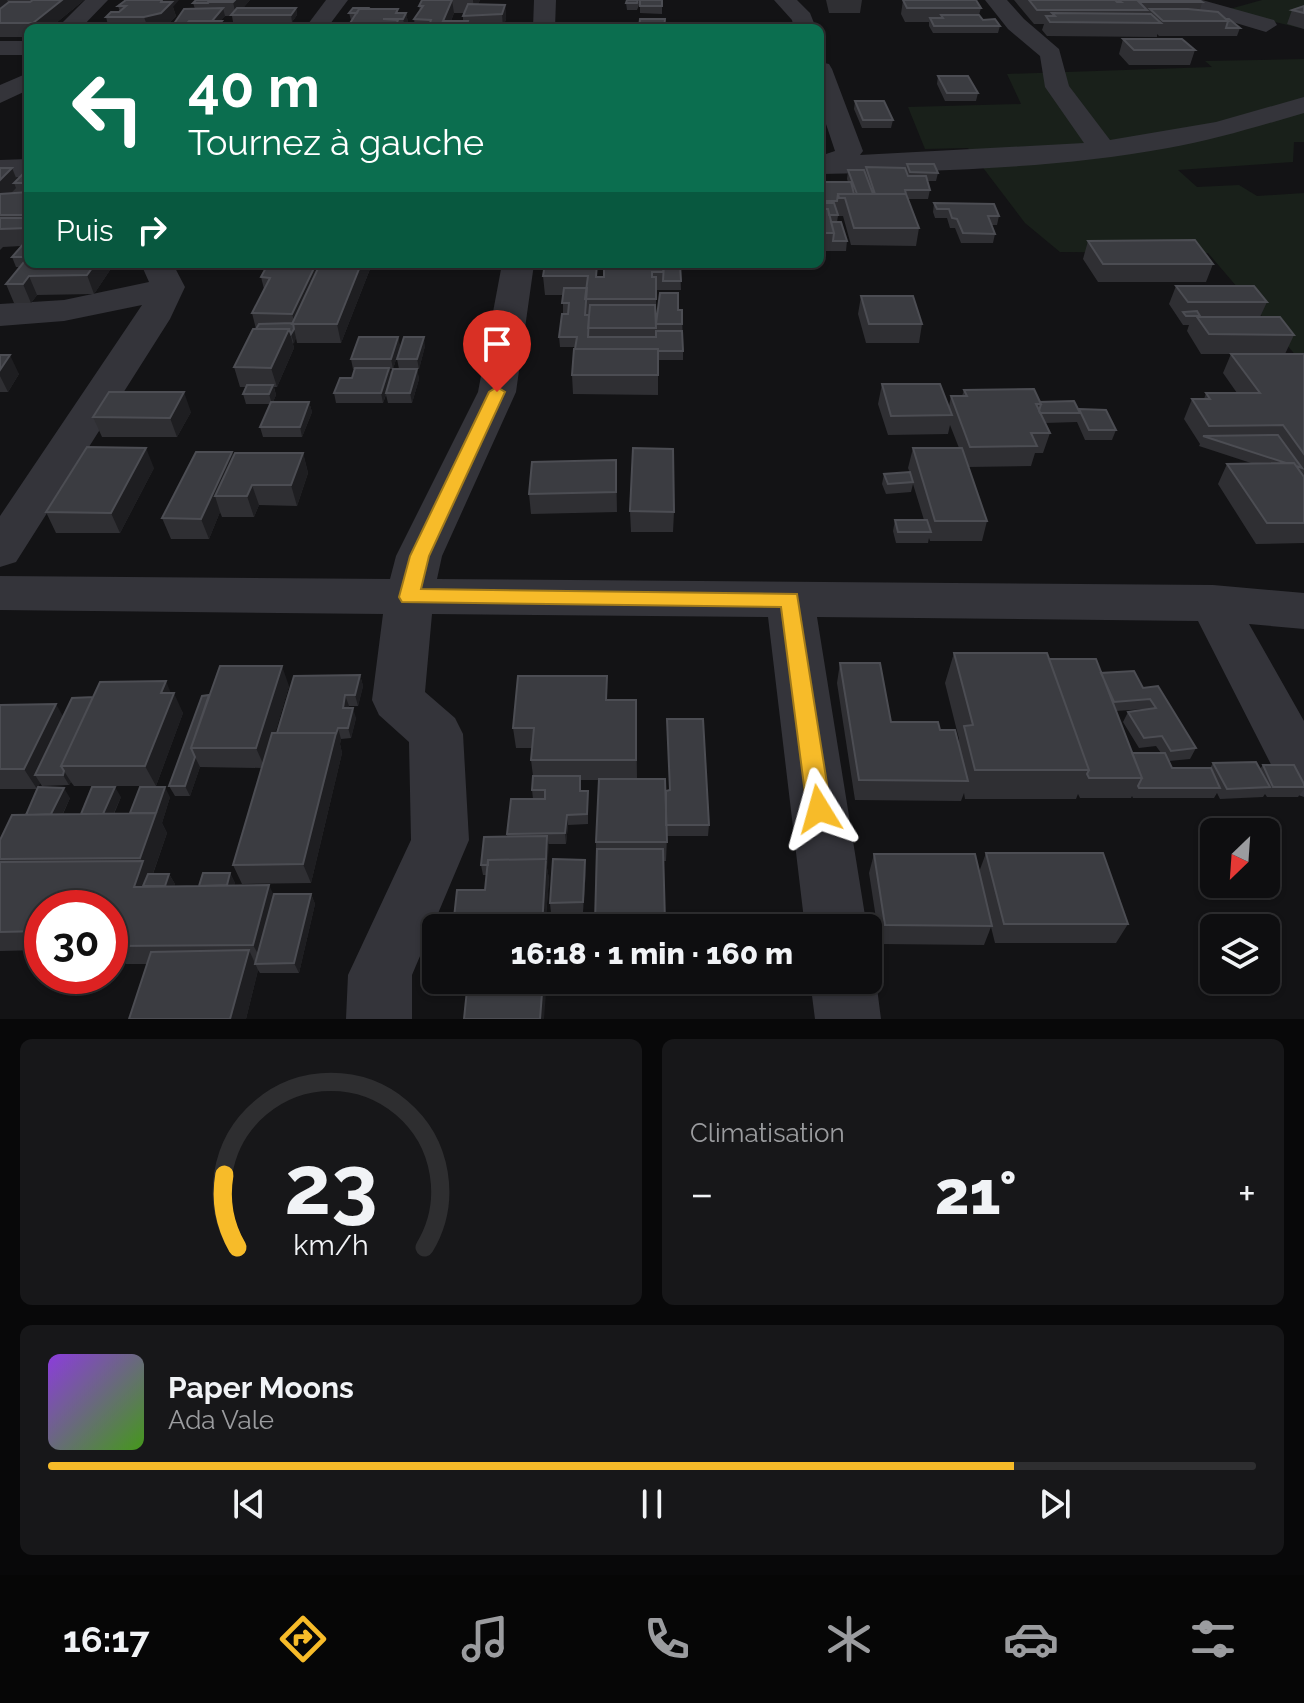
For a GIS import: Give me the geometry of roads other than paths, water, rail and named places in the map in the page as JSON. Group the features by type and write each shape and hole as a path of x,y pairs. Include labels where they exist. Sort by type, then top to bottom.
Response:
{"street":[{"path":"72,24 97,0"},
{"path":"319,24 337,0"},
{"path":"544,24 545,0"},
{"path":"785,0 804,24"},
{"path":"996,0 1016,24 1051,54 1057,87 1102,148"},
{"path":"1179,0 1266,25"},
{"path":"0,48 24,48"},
{"path":"824,80 849,151 845,158 824,164"},
{"path":"0,95 24,82"},
{"path":"824,165 946,162 1102,148 1214,130 1304,105"},
{"path":"0,169 24,168"},
{"path":"379,1019 380,975 440,840 436,734 398,700 409,597 419,556 497,392 517,268"},
{"path":"0,315 47,315 84,309 162,276"},
{"path":"0,551 152,319 162,276"},
{"path":"0,593 1213,603 1304,611"},
{"path":"790,600 834,914"},
{"path":"1213,603 1304,773"},
{"path":"845,994 848,1019"}]}
